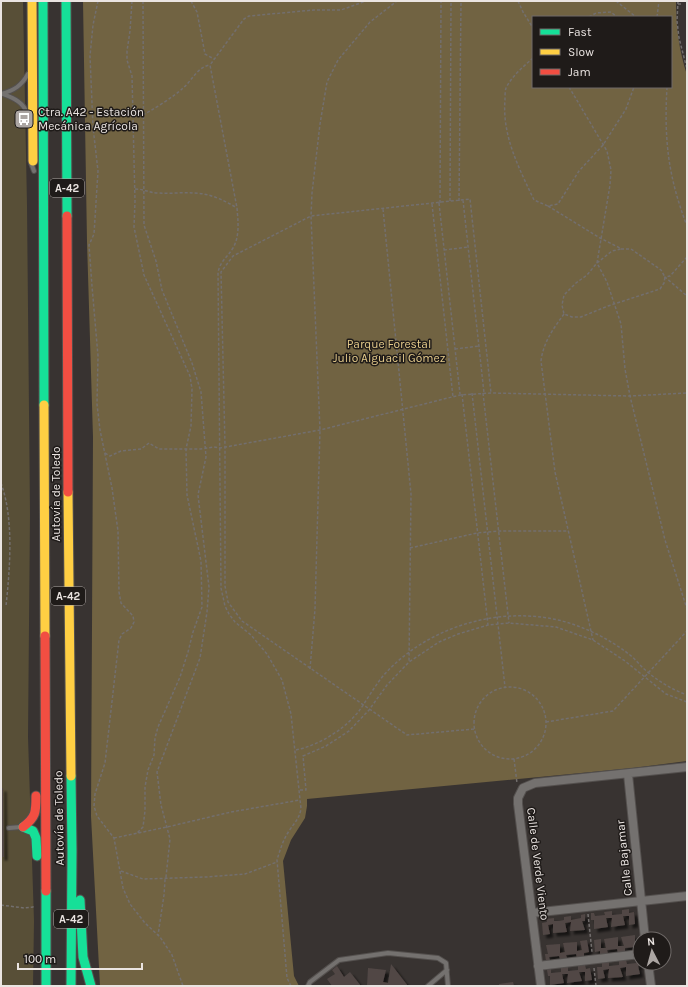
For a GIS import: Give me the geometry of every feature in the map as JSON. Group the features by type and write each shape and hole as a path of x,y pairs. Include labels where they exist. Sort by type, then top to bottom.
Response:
{"highway":[{"name":"Autovía de Toledo","path":"43,1 43,240 46,552 46,986"},
{"name":"Autovía de Toledo","path":"66,1 68,605 72,851 71,986"},
{"path":"32,5 34,175"},
{"path":"34,205 43,240"},
{"path":"35,695 45,661"},
{"path":"23,827 34,820 36,812 36,790"},
{"path":"23,827 33,831 36,838 37,897 45,912"},
{"path":"72,851 80,900 83,957 91,986"}],"street":[{"name":"Calle de Verde Viento","path":"541,986 518,798 523,788 535,784 687,768"},
{"name":"Calle Bajamar","path":"628,774 644,931"},
{"path":"532,913 687,896"},
{"path":"538,966 632,955"},
{"path":"649,971 650,986"}],"lane":[{"path":"32,5 28,16 28,117 30,161 34,175"},
{"path":"2,94 23,84 28,74"},
{"path":"2,94 16,99 26,109 28,117"},
{"path":"9,828 23,827"},
{"path":"308,986 310,982 339,960 388,953 438,958 446,963 448,986"},
{"path":"428,986 447,970"}],"path":[{"path":"98,1 93,25 90,56 93,127 98,171 94,234 89,245 98,356 97,404 100,430 112,488 118,531 119,592 121,603 133,616 134,622 131,628 122,634 119,640 105,763 95,794 94,806 98,816 114,838 123,888 130,904 145,923 158,935 172,955 183,986"},
{"path":"132,1 130,31 126,51 132,76 135,189 134,227 144,275 190,376 192,389 191,426 186,449 187,495 201,561 202,607 180,677 158,727 155,738 154,755 148,770 143,827 137,833"},
{"path":"143,1 144,225 156,261 162,290 192,363 201,392 206,457 198,495 209,587 200,658 157,772 161,805 170,839 158,935"},
{"path":"191,1 197,12 205,54 214,59"},
{"path":"291,986 287,978 277,862 280,847 289,831 298,820 302,809 290,706 282,680 267,654 251,635 235,622 225,606 221,588 218,272 223,259 232,250 238,233 237,208 210,66 244,19 249,16 314,10 341,10 366,1"},
{"path":"310,669 315,609 320,430 311,216 312,193 320,124 327,82 338,60 370,22 397,1"},
{"path":"441,1 439,203 488,625"},
{"path":"450,202 451,1"},
{"path":"459,201 461,1"},
{"path":"518,1 532,26"},
{"path":"616,1 635,16"},
{"path":"658,16 660,1"},
{"path":"678,1 677,21 679,38 687,69"},
{"path":"678,4 683,4"},
{"path":"591,16 596,13 612,12 616,16"},
{"path":"532,59 517,72 506,89 504,111 507,136 520,172 534,200 548,206 621,249"},
{"path":"133,117 143,115 182,89 204,66 210,66"},
{"path":"570,88 607,151 611,170 610,185 597,263 607,282 621,324 625,370 630,396 665,540 687,610"},
{"path":"548,206 558,204 579,171 603,145 626,109 634,88"},
{"path":"667,88 665,125 666,144 672,181 687,226"},
{"path":"135,189 144,189 148,192 158,193 204,194 225,201 237,208"},
{"path":"463,200 498,531 510,623"},
{"path":"474,729 407,735 242,622 228,602 225,586 225,446 221,272 234,256 311,216 470,200 491,392"},
{"path":"432,204 454,397"},
{"path":"383,209 411,494 409,662"},
{"path":"444,250 468,247"},
{"path":"593,640 555,472 544,394 541,361 542,349 564,314 562,305 564,295 576,283 588,275 597,263 612,251 631,249 661,270 665,277 687,296"},
{"path":"665,277 670,276 687,257"},
{"path":"564,314 572,317 581,317 614,304 660,289 664,283 665,277"},
{"path":"455,349 479,346"},
{"path":"104,452 110,456 121,452 141,449 149,443 159,449 220,448 320,430 472,393 491,392 630,396 687,393"},
{"path":"472,393 505,687"},
{"path":"1,483 6,496 8,515 10,571 6,606"},
{"path":"410,548 477,533 498,531 568,532"},
{"path":"296,750 319,742 349,721 363,705 383,677 393,666 409,653 453,628 470,622 487,619 522,616 565,622 591,632 625,651 649,673 675,690 687,695"},
{"path":"300,790 306,790 303,756 326,746 349,731 369,710 387,685 409,662 439,642 458,634 488,625 510,623 556,626 593,640 625,661 644,678 666,694 687,702"},
{"path":"546,722 613,711 687,631"},
{"path":"505,687 520,688 533,696 542,708 546,722 543,737 534,749 529,754 514,759 500,758 486,750 477,739 474,729 474,717 480,703 491,692 505,687"},
{"path":"514,759 518,798"},
{"path":"114,838 231,812 301,800"},
{"path":"120,870 143,879 236,875 245,874 277,862"},
{"path":"1,905 24,908 33,907 37,897"},
{"path":"588,912 596,986"}],"shaded area":[{"path":"1,1 23,1 27,205 30,514 28,737 34,921 33,986 1,986"}],"green space":[{"name":"Parque Forestal Julio Alguacil Gómez","path":"83,1 676,1 678,38 687,75 687,761 633,768 307,799 305,818 291,840 283,861 294,976 299,986 100,986 91,816 93,437 87,242"}],"building":[{"path":"1,788 3,788 4,857 1,857"},
{"path":"629,909 629,913 634,912 635,924 629,925 629,916 623,916 625,925 611,927 612,918 606,918 608,927 594,929 594,920 591,920 591,913 594,913 595,916 605,915 604,912 612,911 612,915 622,914 622,910"},
{"path":"585,914 585,921 582,921 585,930 570,931 571,922 565,923 567,932 553,933 553,924 548,925 550,934 543,935 542,923 547,922 546,919 554,918 554,921 559,921 564,920 564,917 571,916 571,920 581,918 581,915"},
{"path":"632,935 632,947 625,948 625,952 618,953 617,949 607,950 608,954 600,954 600,951 595,952 594,940 601,939 601,948 606,948 604,939 618,937 618,946 624,946 621,937"},
{"path":"587,940 589,952 584,953 584,957 577,958 576,954 566,955 567,958 560,959 559,956 549,957 550,961 546,961 545,954 548,954 546,945 560,944 560,953 565,952 563,943 577,942 577,951 582,950 580,941"},
{"path":"626,960 627,964 632,964 632,971 639,971 640,974 626,976 626,967 620,968 623,977 608,978 609,969 603,970 605,978 598,979 597,967 602,967 602,963 609,962 609,966 619,965 619,961"},
{"path":"391,964 408,986 367,986 368,968 386,970 383,982 388,983"},
{"path":"585,965 586,969 590,968 592,980 585,981 585,972 579,972 582,981 567,983 568,974 562,974 564,983 550,985 550,976 548,976 547,970 551,969 551,973 561,972 561,968 568,967 568,971 578,970 578,966"},
{"path":"337,966 344,977 350,972 361,986 332,986 327,979 335,974 332,970"},
{"path":"513,982 514,986 499,986 499,984"}],"traffic: fast":[{"path":"43,1 44,405"},
{"path":"66,1 67,216"},
{"path":"71,776 71,986"},
{"path":"23,827 33,831 36,838 37,856"},
{"path":"46,891 46,986"},
{"path":"80,900 83,957 91,986"}],"traffic: slow":[{"path":"32,1 33,161"},
{"path":"44,405 45,636"},
{"path":"68,492 71,776"}],"traffic: jam":[{"path":"67,216 68,492"},
{"path":"45,636 46,891"},
{"path":"23,827 33,817 36,806 36,796"}],"place":[{"name":"Ctra. A42 - Estación Mecánica Agrícola","path":"24,119"}]}
